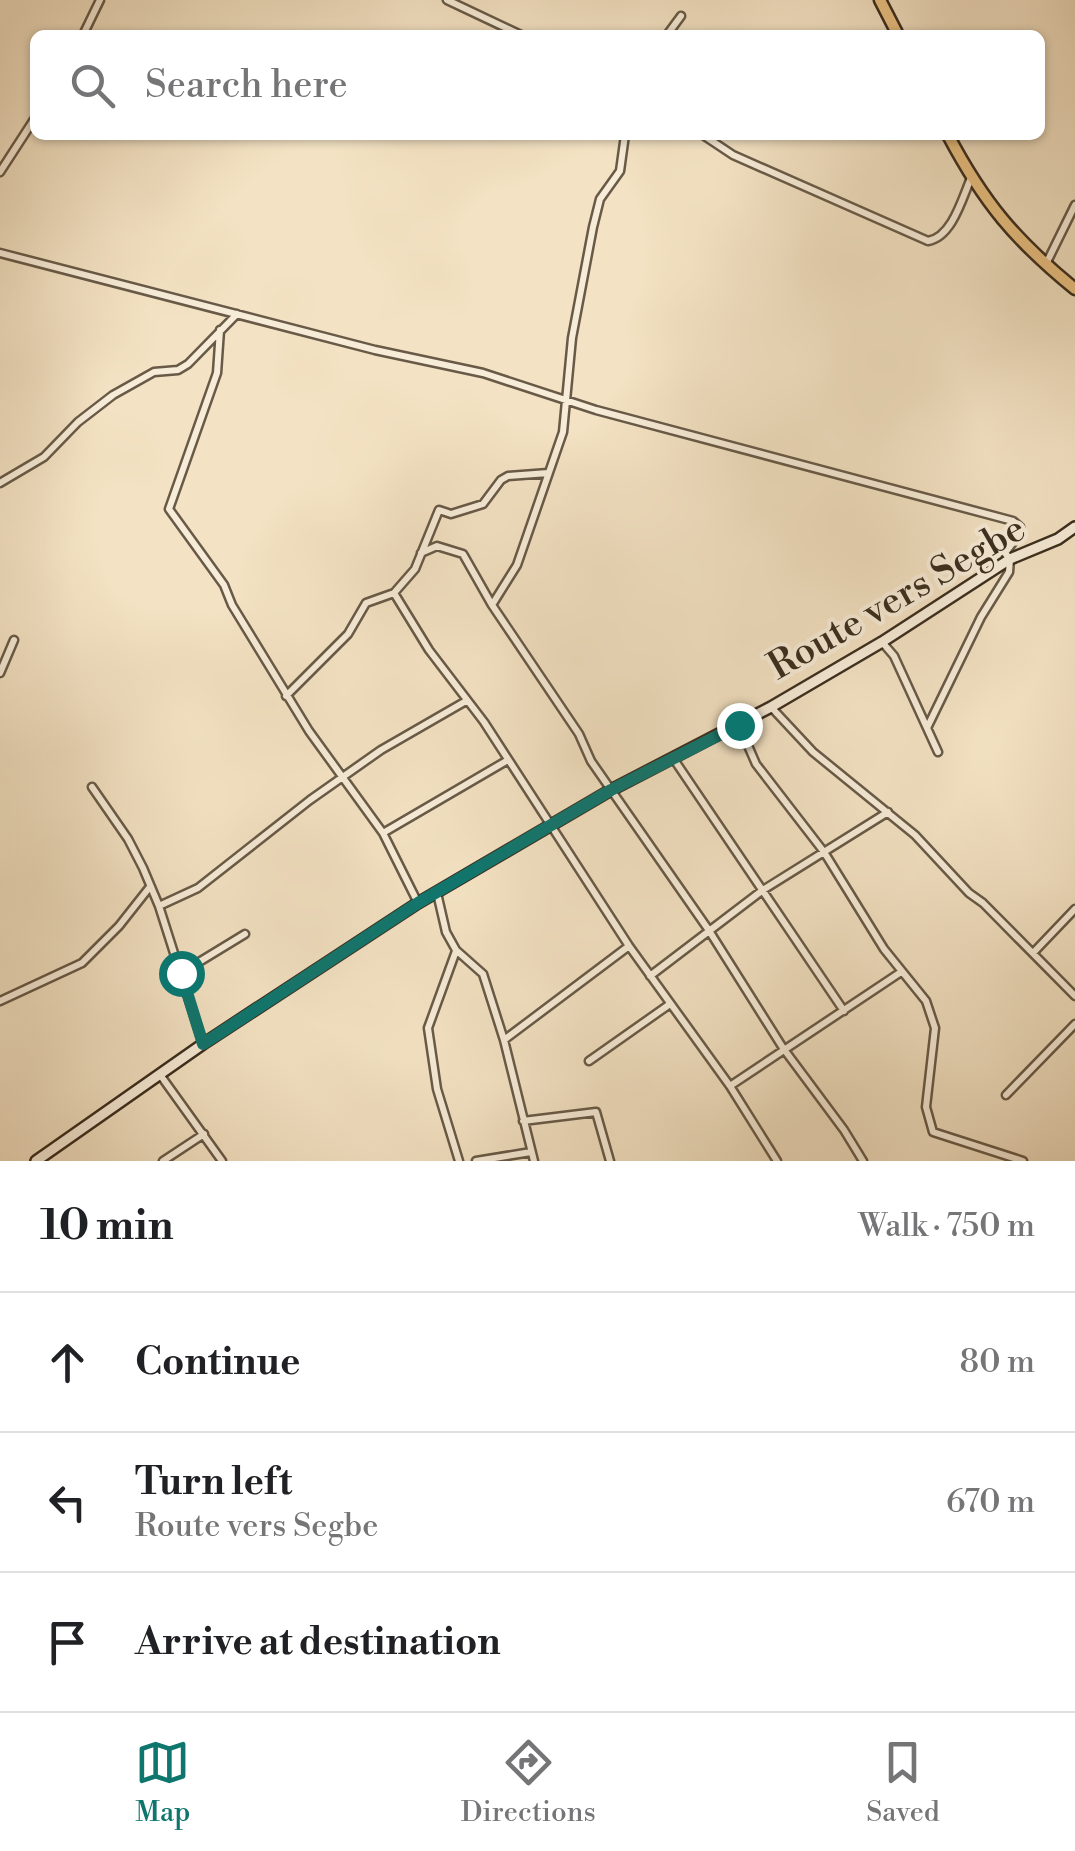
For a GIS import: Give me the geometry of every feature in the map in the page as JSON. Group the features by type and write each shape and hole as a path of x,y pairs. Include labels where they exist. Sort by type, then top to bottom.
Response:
{"main road":[{"path":"880,0 895,30"},
{"path":"951,140 971,178 1020,242 1075,289"},
{"name":"Route vers Segbe","path":"36,1161 50,1158 203,1044 418,903 611,790 771,707 1010,560 1058,539 1075,527"}],"street":[{"path":"85,30 100,0"},
{"path":"447,0 510,30"},
{"path":"671,30 681,16"},
{"path":"0,172 30,126"},
{"path":"492,605 517,564 563,432 572,338 593,227 600,199 620,171 624,140"},
{"path":"710,140 733,155 928,241 938,240 946,230 971,178"},
{"path":"1046,265 1075,205"},
{"path":"0,253 375,350 483,373 566,400 1013,521 1020,532 1005,553 1010,560 1009,572 981,618 927,728"},
{"path":"0,483 44,457 78,422 113,395 154,372 178,370 188,364 238,313"},
{"path":"220,330 217,373 169,509 224,585 286,696 383,833 418,903"},
{"path":"286,696 348,634 366,603 394,593 415,568 439,510 451,514 484,504 500,480 508,476 548,473"},
{"path":"421,553 437,546 463,554 492,605 579,734 591,761 863,1161"},
{"path":"394,593 777,1161"},
{"path":"0,673 14,640"},
{"path":"882,642 894,656 938,752"},
{"path":"158,906 198,888 381,750 466,701"},
{"path":"771,707 813,752 915,834 969,893 1075,996"},
{"path":"739,725 756,764 824,852 901,972 926,1001 935,1028 926,1107 933,1132 1023,1161"},
{"path":"673,758 844,1011"},
{"path":"383,833 508,760"},
{"path":"92,787 128,839 158,906 203,1044"},
{"path":"650,976 708,928 763,890 888,812"},
{"path":"0,1001 82,962 120,926 149,888"},
{"path":"438,893 446,932 456,950 483,974 534,1161"},
{"path":"1033,953 1075,909"},
{"path":"181,973 245,934"},
{"path":"504,1040 629,946"},
{"path":"456,950 428,1028 438,1090 458,1161"},
{"path":"730,1086 901,972"},
{"path":"589,1061 670,1004"},
{"path":"1006,1095 1075,1024"},
{"path":"161,1076 222,1161"},
{"path":"523,1122 596,1112 610,1161"},
{"path":"162,1161 204,1134"},
{"path":"476,1161 531,1152"}],"route":[{"path":"181,973 203,1044 418,903 611,790 739,725"}]}
